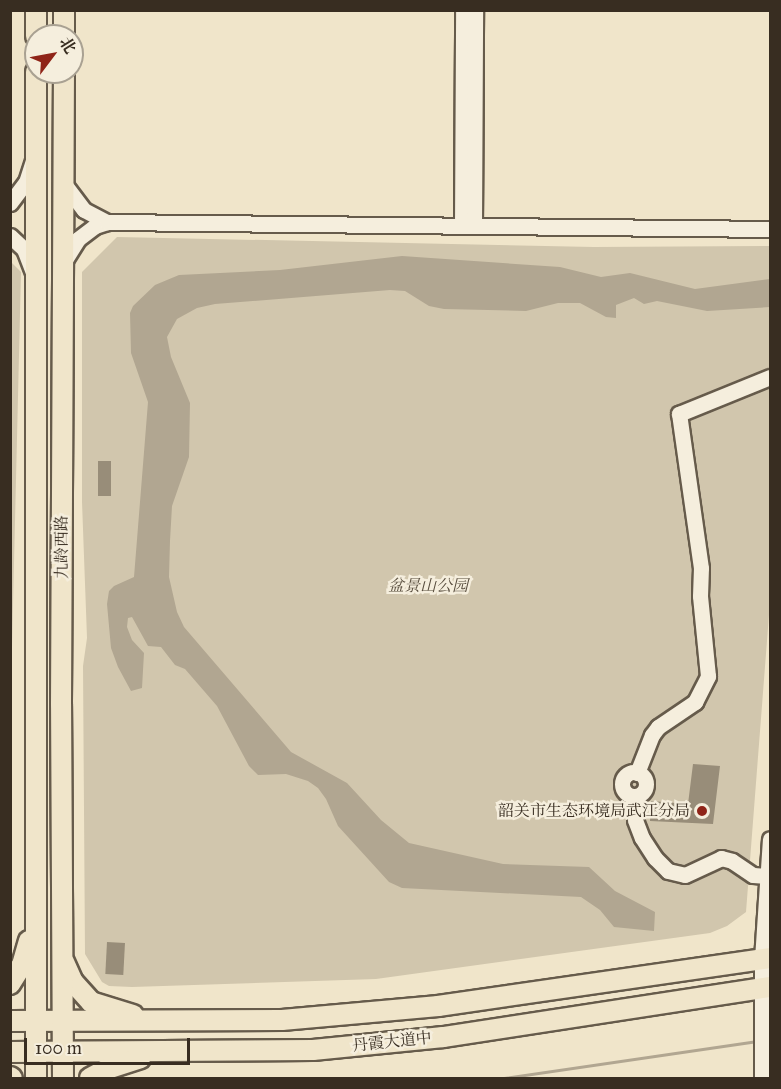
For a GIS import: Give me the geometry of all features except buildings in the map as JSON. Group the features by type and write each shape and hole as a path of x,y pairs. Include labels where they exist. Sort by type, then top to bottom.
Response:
{"main road":[{"name":"九龄西路","path":"36,84 36,1078"},
{"name":"九龄西路","path":"63,84 63,1078"},
{"path":"10,984 22,965 35,912"},
{"path":"62,956 73,981 91,1002 110,1010 165,1022"},
{"name":"丹霞大道中","path":"10,1021 165,1022 295,1018 438,1006 766,958"},
{"name":"丹霞大道中","path":"10,1052 300,1050 443,1037 766,988"},
{"path":"295,1018 287,1024 284,1034 288,1044 300,1050"},
{"path":"90,1078 124,1062 166,1052"}],"street":[{"path":"463,10 468,226"},
{"path":"468,226 475,10"},
{"path":"10,203 26,182 36,152"},
{"path":"62,181 84,210 107,222"},
{"path":"62,267 78,238 95,226 107,222 771,229"},
{"path":"10,236 24,249 37,286"},
{"path":"767,876 753,875 732,861 721,858 685,875 668,871 655,858 642,838 634,813 636,796 642,793 645,787 643,777 637,773 652,735 658,727 694,702 708,676 700,596 701,568 679,414 771,377"},
{"path":"762,1078 767,876 771,839"}],"green space":[{"name":"盆景山公园","path":"117,237 594,247 770,246 770,602 746,912 727,926 710,933 376,979 132,987 109,986 102,982 85,954 83,666 87,638 82,502 82,272"},
{"path":"11,262 21,272 11,688"}],"shaded area":[{"path":"402,256 560,267 601,277 630,273 695,289 770,279 770,307 707,311 657,301 644,304 634,298 616,305 616,318 606,317 580,303 558,303 526,311 444,309 429,306 405,291 390,290 215,304 197,308 177,319 167,337 171,357 190,403 189,457 172,506 169,577 177,612 184,627 291,752 347,783 381,820 409,843 503,864 589,867 615,891 655,912 654,931 614,927 600,910 581,897 402,888 389,882 338,826 326,799 318,788 308,781 286,774 258,775 249,766 217,706 185,669 175,665 161,647 148,646 132,617 128,618 127,627 132,640 144,653 142,688 131,691 118,667 111,648 107,604 109,591 114,586 134,577 148,402 131,353 130,313 133,306 155,285 179,275 280,270"}],"waterway":[{"path":"504,1078 757,1041"}],"place":[{"name":"韶关市生态环境局武江分局","path":"702,811"}]}
